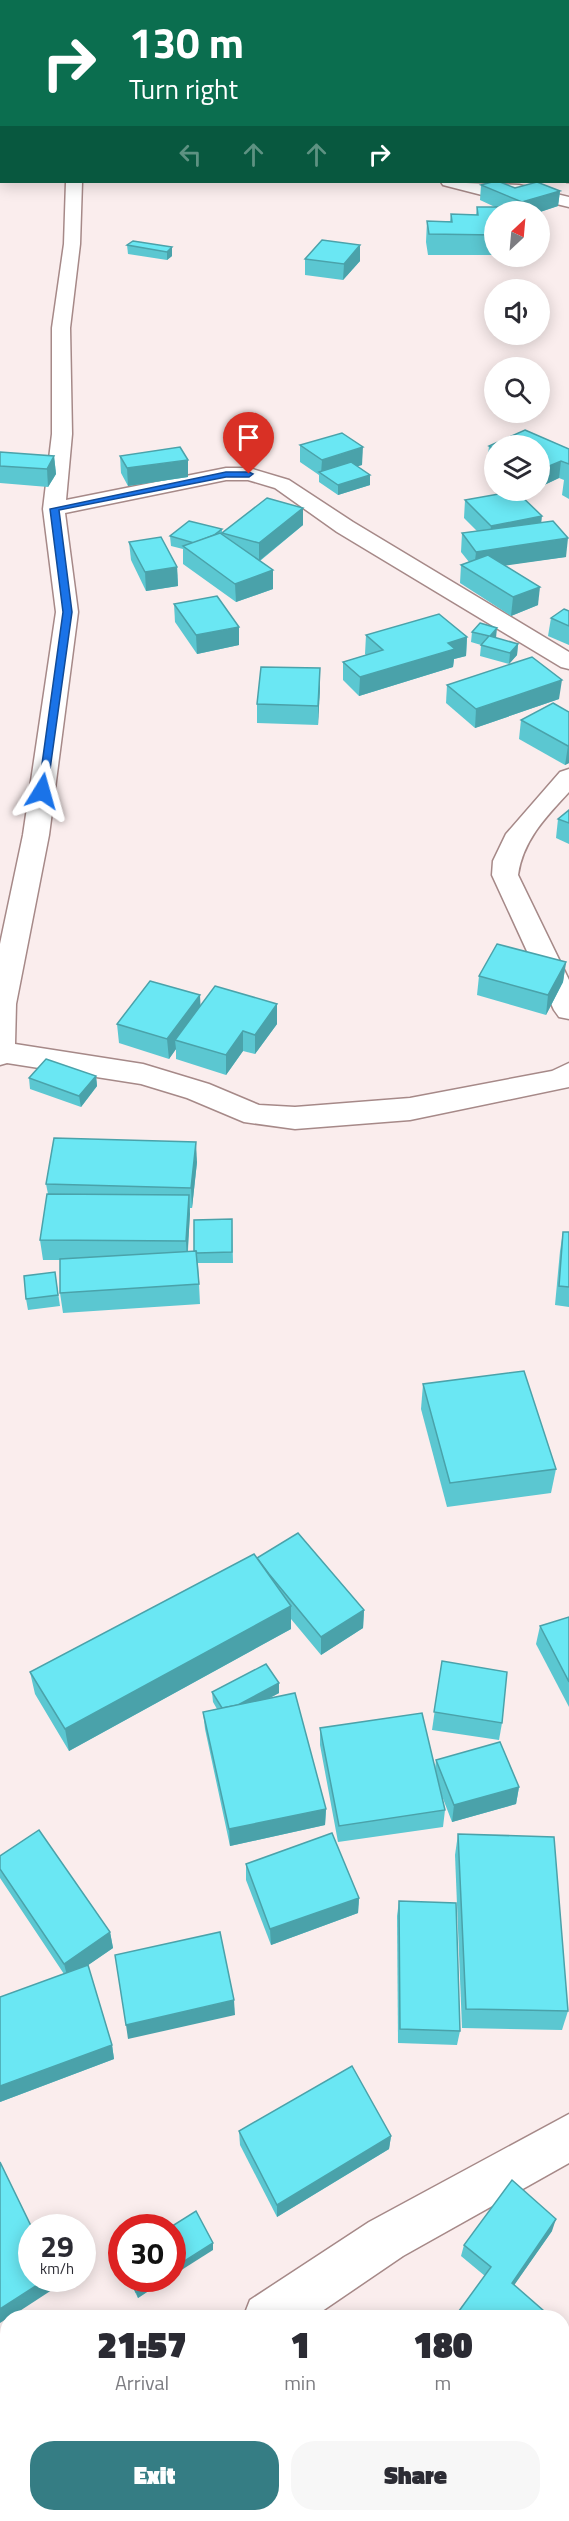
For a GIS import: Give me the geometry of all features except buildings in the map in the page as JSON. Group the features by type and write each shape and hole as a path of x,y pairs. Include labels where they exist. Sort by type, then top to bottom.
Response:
{"street":[{"path":"74,183 72,244 61,328 62,434 54,509 67,612 36,835 1,1004 0,1054 143,1074 198,1091 255,1115 295,1118 410,1109 561,1078 569,1073"},
{"path":"452,183 482,190 519,190 569,202"},
{"path":"519,190 546,183"},
{"path":"54,509 226,474 249,474 282,484 345,527 569,662"},
{"path":"569,777 515,840 505,860 505,875 569,1010"},
{"path":"280,2310 386,2239 569,2137"}],"route":[{"path":"42,791 67,612 54,509 226,474 249,474"}]}
